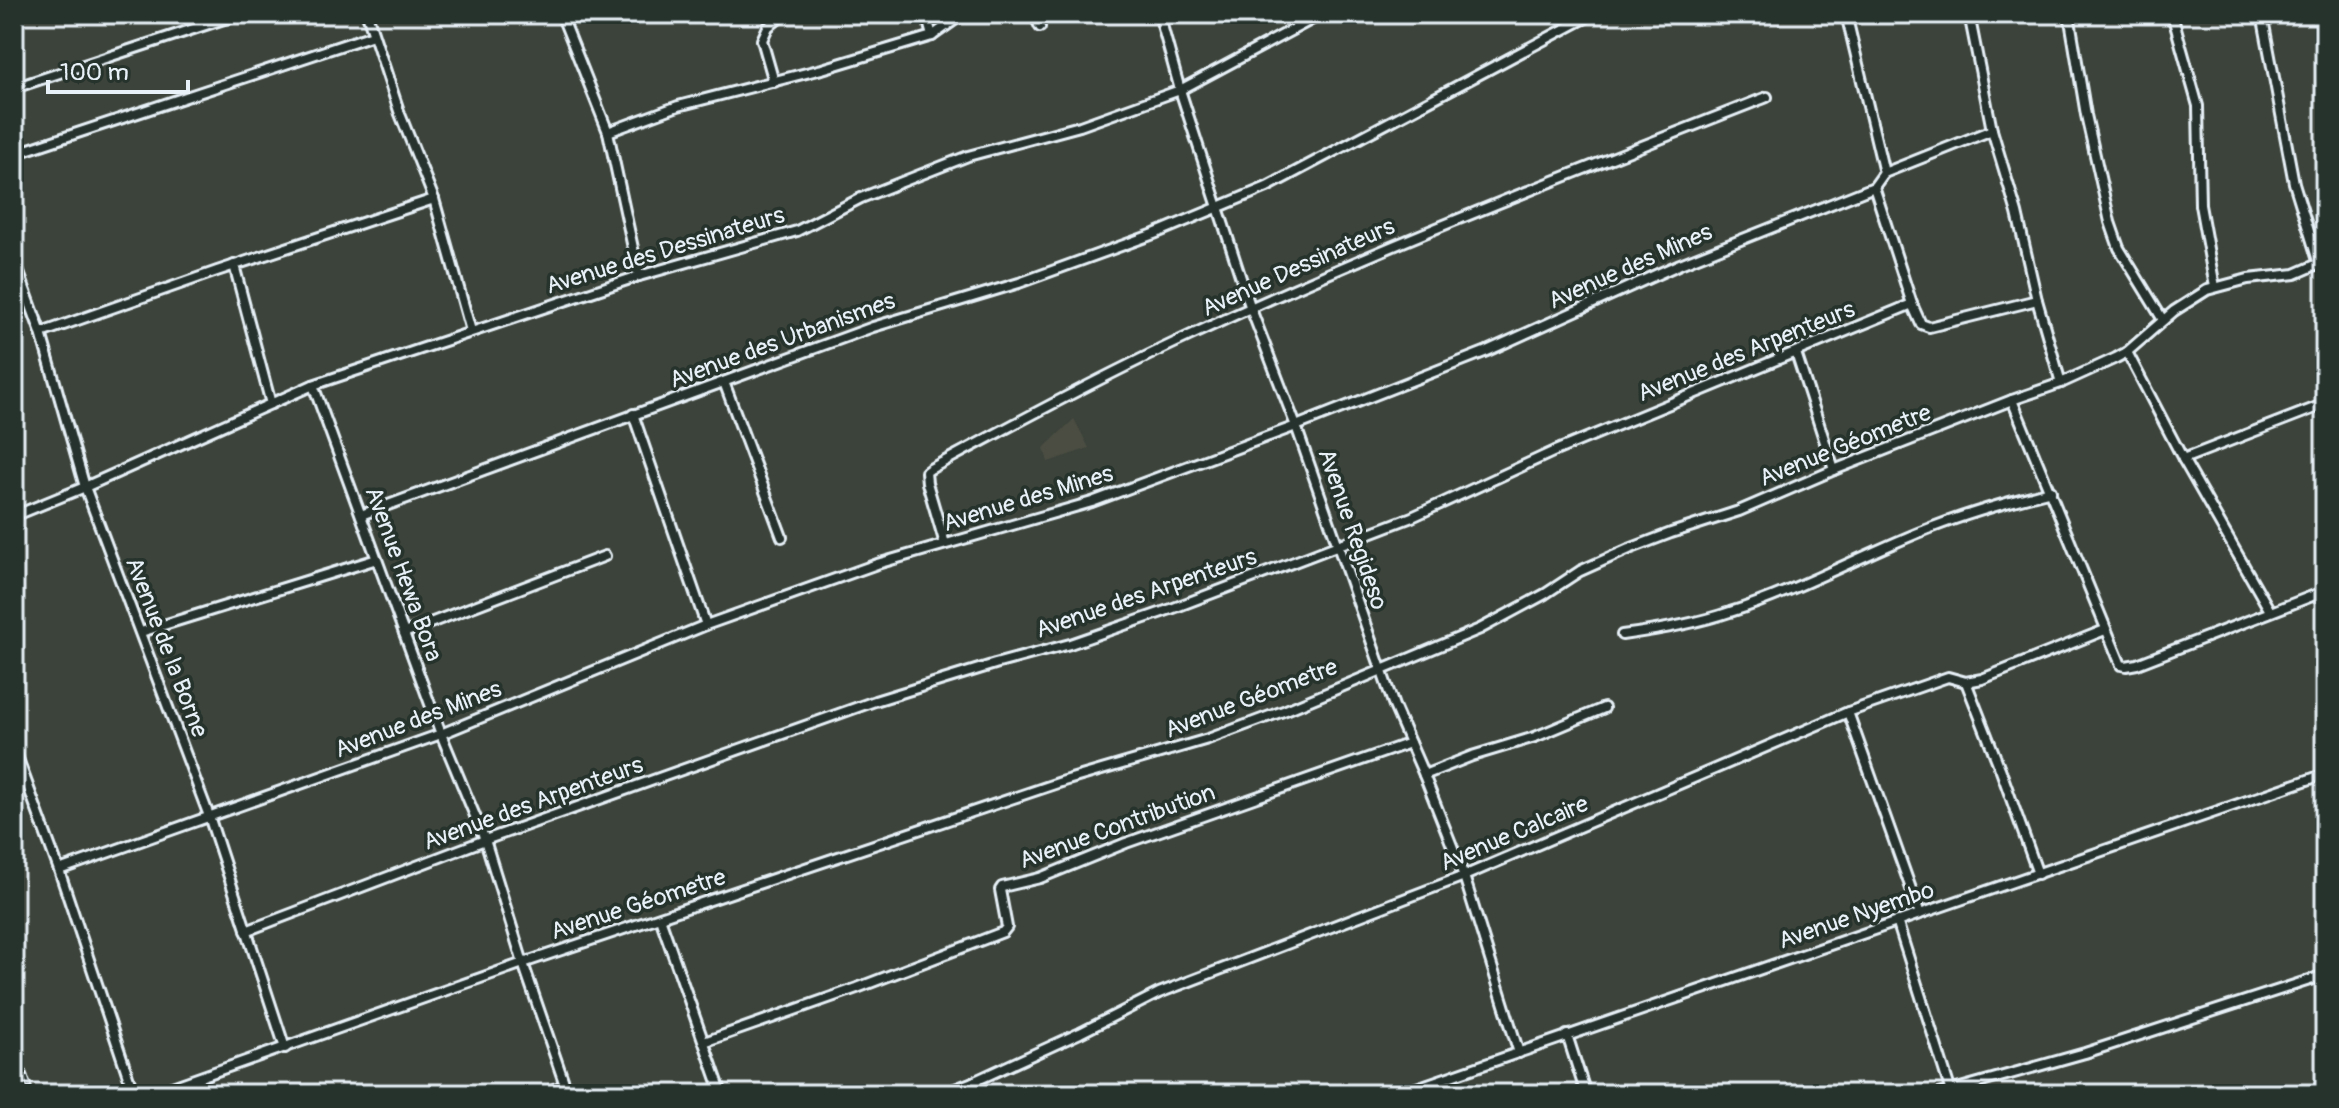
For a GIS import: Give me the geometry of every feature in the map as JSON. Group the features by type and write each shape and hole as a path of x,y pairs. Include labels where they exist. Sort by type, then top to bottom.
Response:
{"street":[{"path":"14,88 239,14"},
{"path":"367,14 400,114 434,199 471,331"},
{"path":"561,14 608,132 639,276"},
{"path":"774,82 762,40 768,27 784,14"},
{"path":"926,14 932,36"},
{"path":"608,132 678,106 932,36 963,14"},
{"path":"1034,14 1040,27"},
{"name":"Avenue Regideso","path":"1159,14 1180,90 1251,309 1296,426 1380,669 1464,876 1519,1053"},
{"name":"Avenue des Dessinateurs","path":"14,516 313,385 639,276 797,231 861,198 968,156 1080,126 1180,90 1322,14"},
{"path":"1218,207 1267,187 1593,14"},
{"path":"1846,14 1884,173"},
{"path":"1969,14 1992,130 2061,383"},
{"path":"2069,14 2086,115 2110,222 2119,248 2163,320"},
{"path":"2172,14 2198,106 2200,205 2215,287"},
{"path":"2262,14 2294,183 2322,262"},
{"path":"14,154 373,35"},
{"name":"Avenue Dessinateurs","path":"945,544 927,483 926,472 930,469 1070,394 1251,309 1473,212 1767,97"},
{"path":"1992,130 1884,173 1874,187 1921,324 1929,327 2037,300"},
{"name":"Avenue des Mines","path":"59,870 441,734 706,625 877,564 1092,502 1296,426 1487,351 1680,264 1874,187"},
{"path":"41,333 434,199"},
{"name":"Avenue des Urbanismes","path":"361,515 873,327 1019,283 1218,207"},
{"name":"Avenue de la Borne","path":"14,259 41,333 85,487 209,816 285,1048"},
{"name":"Avenue Géometre","path":"152,1094 523,963 1064,781 1208,739 1286,710 1488,625 1580,571 1605,560 1671,533 1739,511 1834,470 2061,383 2127,352 2185,303 2215,287 2248,279 2295,274 2322,262"},
{"path":"234,265 271,404"},
{"name":"Avenue des Arpenteurs","path":"246,931 485,840 875,701 1133,623 1412,517 1555,451 1912,304"},
{"path":"2127,352 2183,459 2270,611"},
{"path":"1796,353 1834,470"},
{"path":"724,382 782,537"},
{"name":"Avenue Hewa Bora","path":"313,385 441,734 485,840 567,1090"},
{"path":"2012,400 2105,630 2119,662 2124,666 2137,664 2325,591"},
{"path":"2183,459 2325,404"},
{"path":"633,414 706,625"},
{"path":"1622,635 1727,614 1932,527 1983,509 2051,491"},
{"path":"404,633 605,556"},
{"path":"141,632 377,559"},
{"name":"Avenue Calcaire","path":"942,1094 1080,1033 1159,993 1464,876 1848,712 1948,677 1966,682 1982,679 2105,630"},
{"path":"1966,682 2038,874"},
{"path":"1424,775 1472,756 1535,737 1604,708"},
{"path":"1848,712 1920,914"},
{"name":"Avenue Contribution","path":"704,1042 1003,932 1007,927 1000,896 1002,887 1040,878 1126,843 1410,743"},
{"path":"14,748 59,870 134,1094"},
{"name":"Avenue Nyembo","path":"1399,1094 2325,774"},
{"path":"660,918 722,1094"},
{"path":"1897,921 1951,1092"},
{"path":"1939,1094 2085,1053 2325,975"},
{"path":"1567,1035 1586,1094"},
{"path":"973,1082 977,1094"},
{"path":"540,1094 567,1090"}],"shaded area":[{"path":"1074,419 1089,448 1048,462 1044,448"}],"railway":[{"path":"14,1043 32,1094"}]}
